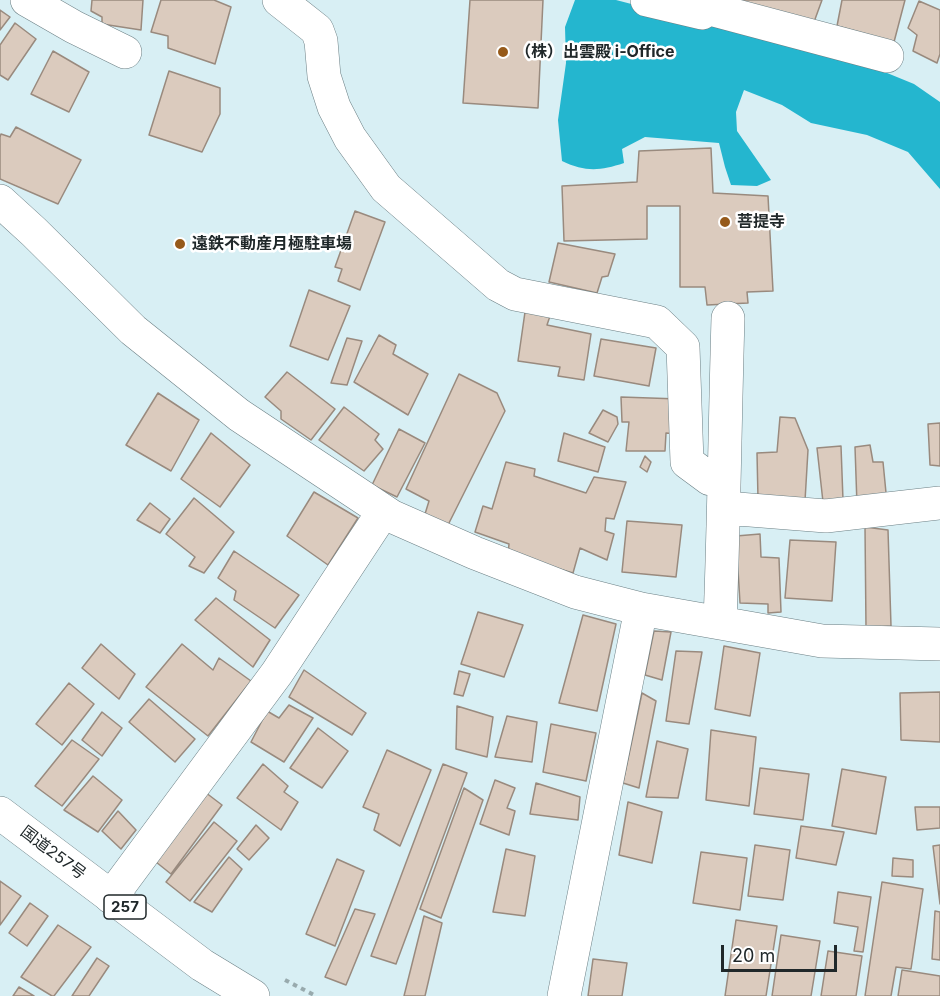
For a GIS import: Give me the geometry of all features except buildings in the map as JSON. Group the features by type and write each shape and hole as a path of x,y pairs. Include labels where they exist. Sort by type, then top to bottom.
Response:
{"main road":[{"path":"27,0 74,27 125,52"},
{"path":"279,0 317,30 321,40 324,76 334,107 350,138 375,174 386,188 498,285 515,294 657,322 684,347 687,462 710,479 724,494 826,516 940,503"},
{"path":"647,0 702,13 703,7 887,56"},
{"path":"0,201 133,330 239,415 383,512 475,553 575,592 641,609 822,641 940,644"},
{"path":"720,622 728,318"},
{"path":"111,897 277,673 383,512"},
{"path":"564,996 641,609"},
{"name":"国道257号","path":"0,813 202,965 253,996"}],"shaded area":[{"path":"575,0 616,0 870,66 914,84 940,102 940,189 908,152 867,135 811,123 782,105 744,90 736,112 737,131 771,180 757,186 731,185 719,143 645,137 622,149 624,163 615,166 585,169 562,161 558,120 566,63 565,27"}],"place":[{"name":"（株）出雲殿 i-Office","path":"503,52"},
{"name":"菩提寺","path":"725,222"},
{"name":"遠鉄不動産月極駐車場","path":"180,244"}]}
